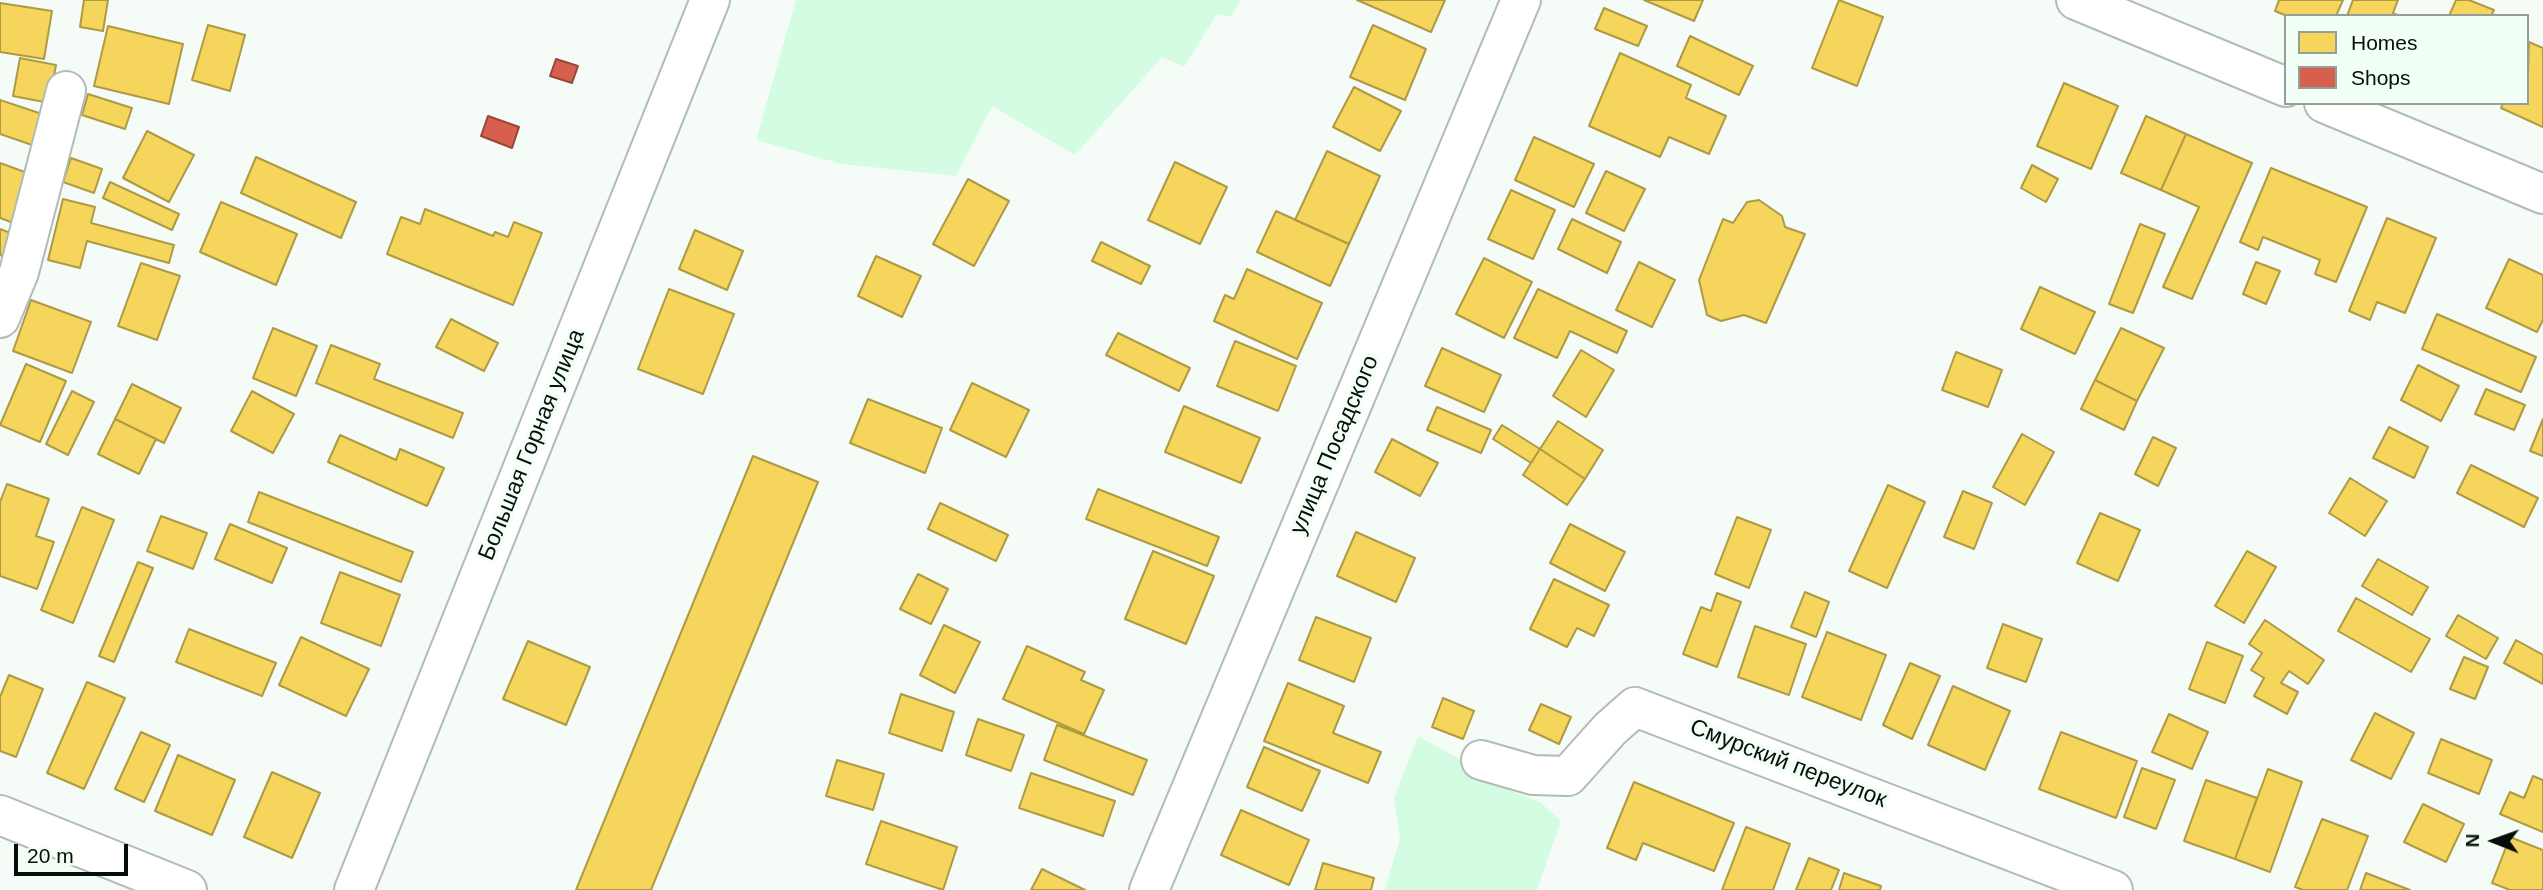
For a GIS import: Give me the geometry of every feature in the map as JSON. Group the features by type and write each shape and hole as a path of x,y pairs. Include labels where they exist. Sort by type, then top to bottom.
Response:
{"street":[{"name":"Большая Горная улица","path":"354,890 710,0"},
{"name":"улица Посадского","path":"1149,890 1521,0"},
{"path":"2076,0 2284,86"},
{"path":"0,318 19,272 66,91"},
{"path":"2329,105 2543,194"},
{"name":"Смурский переулок","path":"1481,760 1533,775 1568,776 1610,729 1635,707 2113,890"},
{"path":"0,816 187,890"}],"green space":[{"path":"796,0 1241,0 1231,17 1217,14 1184,67 1162,57 1075,155 992,106 956,176 842,164 756,140"},
{"path":"1418,736 1456,757 1483,780 1540,802 1561,821 1537,890 1385,890 1400,838 1394,798"}],"building: Homes":[{"path":"84,0 108,0 103,31 80,27"},
{"path":"1357,0 1445,0 1431,32"},
{"path":"1644,0 1703,0 1694,21"},
{"path":"1839,0 1883,17 1857,86 1812,68"},
{"path":"2279,0 2343,0 2337,14 2284,15 2275,11"},
{"path":"2353,0 2398,0 2393,13 2395,14 2348,14"},
{"path":"2456,0 2469,0 2494,10 2492,14 2450,14"},
{"path":"0,3 52,11 44,59 0,52"},
{"path":"1604,8 1647,26 1638,46 1595,29"},
{"path":"208,25 245,35 230,91 192,80"},
{"path":"1373,25 1426,49 1405,100 1350,77"},
{"path":"108,26 183,44 169,104 94,86"},
{"path":"1690,36 1753,66 1739,95 1677,66"},
{"path":"2529,42 2543,48 2543,127 2501,108 2502,105 2529,105"},
{"path":"1620,53 1691,85 1686,98 1726,116 1709,154 1669,137 1660,157 1589,126"},
{"path":"20,58 56,65 49,103 13,96"},
{"path":"2064,83 2118,106 2091,169 2037,146"},
{"path":"1354,87 1401,111 1380,151 1333,127"},
{"path":"88,94 132,108 125,129 82,115"},
{"path":"0,100 45,115 35,146 0,134"},
{"path":"2146,116 2186,134 2161,190 2121,173"},
{"path":"147,131 194,155 169,202 123,178"},
{"path":"2186,134 2252,163 2192,299 2163,287 2199,207 2161,190"},
{"path":"1534,137 1594,164 1574,207 1515,180"},
{"path":"1327,151 1380,176 1349,244 1295,220"},
{"path":"256,157 356,202 341,238 241,193"},
{"path":"71,158 102,169 94,193 63,182"},
{"path":"1175,162 1227,187 1200,244 1148,220"},
{"path":"0,163 33,175 16,224 0,218"},
{"path":"2032,165 2058,179 2046,202 2021,188"},
{"path":"2271,168 2367,207 2336,282 2315,274 2320,260 2263,237 2258,250 2240,242"},
{"path":"1606,171 1645,189 1624,231 1586,213"},
{"path":"968,179 1009,201 974,266 933,244"},
{"path":"110,182 179,214 172,230 103,198"},
{"path":"1511,190 1555,210 1533,259 1488,239"},
{"path":"63,199 95,207 91,223 174,245 169,263 87,241 80,268 48,260"},
{"path":"1759,200 1782,216 1785,227 1805,234 1766,323 1744,315 1721,321 1707,315 1699,280 1723,219 1733,223 1747,202"},
{"path":"221,202 297,234 276,285 200,252"},
{"path":"425,209 493,236 495,232 508,237 514,222 542,233 513,305 387,254 401,217 420,224"},
{"path":"1276,211 1349,244 1330,286 1257,252"},
{"path":"2387,218 2436,238 2405,313 2377,302 2370,320 2349,311"},
{"path":"1572,219 1621,242 1607,273 1558,249"},
{"path":"2140,224 2165,234 2133,313 2109,304"},
{"path":"0,229 13,234 4,257 0,255"},
{"path":"695,230 743,251 727,290 679,269"},
{"path":"1101,242 1150,266 1141,284 1092,261"},
{"path":"876,256 921,276 902,317 858,296"},
{"path":"1484,258 1532,282 1504,338 1456,314"},
{"path":"2509,259 2543,275 2543,320 2537,332 2486,308"},
{"path":"1639,262 1675,280 1652,327 1616,310"},
{"path":"2256,262 2280,271 2266,304 2243,294"},
{"path":"141,263 180,276 157,340 118,326"},
{"path":"1247,269 1322,303 1297,359 1214,321 1225,295 1234,299"},
{"path":"2040,287 2095,312 2075,354 2021,329"},
{"path":"669,289 734,314 703,394 638,369"},
{"path":"1538,289 1627,331 1617,353 1570,331 1557,358 1514,338"},
{"path":"31,300 91,322 72,373 13,351"},
{"path":"2437,314 2536,357 2521,392 2422,349"},
{"path":"451,319 498,343 484,371 436,347"},
{"path":"273,328 317,346 296,396 253,378"},
{"path":"2121,328 2164,348 2137,401 2095,380"},
{"path":"1118,333 1190,368 1179,391 1106,355"},
{"path":"1235,341 1296,366 1278,411 1217,386"},
{"path":"331,345 380,364 374,379 463,413 453,438 316,383"},
{"path":"1442,348 1501,375 1484,412 1425,386"},
{"path":"1581,350 1614,370 1586,417 1553,396"},
{"path":"1956,352 2002,370 1988,407 1942,390"},
{"path":"26,364 66,381 40,442 0,425"},
{"path":"2418,365 2459,386 2441,421 2401,400"},
{"path":"2095,380 2137,401 2124,430 2081,409"},
{"path":"972,383 1029,410 1006,457 950,430"},
{"path":"132,384 181,408 164,443 115,419"},
{"path":"2486,389 2525,405 2514,430 2475,414"},
{"path":"72,391 94,402 68,455 46,444"},
{"path":"252,391 294,414 273,453 231,431"},
{"path":"868,399 942,428 925,473 850,443"},
{"path":"1184,406 1260,438 1241,483 1165,452"},
{"path":"1437,407 1491,430 1481,453 1427,430"},
{"path":"115,419 156,439 139,474 98,454"},
{"path":"2543,419 2543,456 2530,451"},
{"path":"1558,421 1603,450 1585,479 1540,449"},
{"path":"1502,425 1540,449 1531,463 1493,439"},
{"path":"2389,427 2428,447 2414,478 2373,458"},
{"path":"2022,434 2054,452 2025,505 1993,487"},
{"path":"340,435 396,460 400,449 444,468 427,506 328,462"},
{"path":"2153,437 2176,448 2158,486 2135,474"},
{"path":"1392,439 1438,463 1420,496 1375,472"},
{"path":"1540,449 1585,479 1567,505 1523,475"},
{"path":"753,456 818,482 651,890 576,890"},
{"path":"2471,465 2538,498 2524,527 2457,493"},
{"path":"2350,478 2387,501 2365,536 2329,513"},
{"path":"7,484 49,499 36,536 54,542 37,589 0,576 0,502"},
{"path":"1888,485 1925,502 1887,588 1849,571"},
{"path":"1098,489 1219,537 1207,566 1086,519"},
{"path":"1963,491 1992,503 1974,549 1944,537"},
{"path":"259,492 413,552 401,582 248,522"},
{"path":"940,503 1008,535 996,561 928,529"},
{"path":"82,507 114,520 73,623 41,610"},
{"path":"2100,513 2140,530 2118,581 2077,563"},
{"path":"161,516 207,533 193,569 147,551"},
{"path":"1737,517 1771,530 1749,588 1715,574"},
{"path":"230,524 287,548 272,583 215,559"},
{"path":"1570,524 1625,552 1605,591 1550,563"},
{"path":"1356,532 1415,558 1396,602 1337,576"},
{"path":"1153,551 1214,576 1186,644 1125,619"},
{"path":"2247,551 2276,567 2244,623 2215,606"},
{"path":"2378,559 2428,587 2412,615 2362,586"},
{"path":"138,562 153,568 114,662 99,656"},
{"path":"340,572 400,595 381,646 321,623"},
{"path":"918,574 948,589 931,624 900,609"},
{"path":"1554,579 1609,605 1594,636 1577,628 1567,647 1530,629"},
{"path":"1805,592 1829,602 1816,637 1791,627"},
{"path":"1717,593 1741,602 1717,667 1683,654 1701,607 1711,611"},
{"path":"2356,598 2430,639 2411,672 2338,631"},
{"path":"2458,615 2498,638 2486,659 2446,636"},
{"path":"1316,617 1371,638 1354,682 1299,660"},
{"path":"2265,620 2324,660 2308,684 2289,671 2281,683 2298,692 2287,714 2254,696 2264,678 2251,670 2262,653 2249,644"},
{"path":"2003,624 2042,639 2026,682 1987,668"},
{"path":"944,625 980,642 955,693 920,675"},
{"path":"1755,626 1806,644 1789,695 1738,677"},
{"path":"189,629 276,663 262,696 176,662"},
{"path":"1827,632 1886,655 1861,720 1802,697"},
{"path":"301,637 369,669 346,716 279,685"},
{"path":"2516,640 2543,655 2543,684 2504,663"},
{"path":"528,641 590,667 566,725 503,699"},
{"path":"2207,642 2243,656 2225,703 2189,689"},
{"path":"1027,646 1085,672 1081,680 1104,690 1084,734 1003,699"},
{"path":"2464,657 2488,667 2475,699 2450,689"},
{"path":"1910,663 1940,676 1912,739 1883,725"},
{"path":"9,675 43,689 16,757 0,751 0,697"},
{"path":"87,682 125,698 84,789 47,773"},
{"path":"1288,683 1344,706 1333,733 1381,752 1368,783 1264,741"},
{"path":"1953,686 2010,711 1985,770 1928,745"},
{"path":"901,694 954,712 942,751 889,733"},
{"path":"1443,698 1474,711 1463,739 1432,727"},
{"path":"1541,704 1571,717 1559,744 1529,730"},
{"path":"2375,713 2414,733 2391,779 2351,760"},
{"path":"2169,714 2208,732 2192,769 2152,752"},
{"path":"978,719 1024,735 1011,771 966,755"},
{"path":"1057,725 1147,760 1133,795 1044,760"},
{"path":"141,732 170,745 144,802 115,789"},
{"path":"2061,732 2137,761 2116,818 2039,789"},
{"path":"2441,739 2492,760 2479,794 2428,773"},
{"path":"1264,747 1320,771 1302,811 1247,787"},
{"path":"178,755 235,780 212,835 155,811"},
{"path":"837,760 884,774 873,810 826,796"},
{"path":"2142,768 2175,780 2156,829 2124,817"},
{"path":"2268,769 2302,782 2270,872 2235,859"},
{"path":"272,772 320,793 292,858 244,837"},
{"path":"1031,773 1115,801 1103,836 1019,808"},
{"path":"2533,776 2543,780 2543,832 2500,814 2510,792 2524,798"},
{"path":"2206,780 2257,798 2235,859 2184,841"},
{"path":"1634,782 1734,823 1714,871 1643,843 1636,860 1607,848"},
{"path":"2423,804 2464,824 2446,862 2404,842"},
{"path":"1241,810 1309,840 1289,885 1221,855"},
{"path":"2322,819 2368,836 2347,890 2303,890 2295,887"},
{"path":"881,821 957,847 943,890 866,864"},
{"path":"1746,827 1790,844 1773,890 1722,890"},
{"path":"2510,837 2543,850 2543,890 2510,890 2492,883"},
{"path":"1809,858 1839,870 1831,890 1796,890"},
{"path":"1323,863 1374,878 1371,890 1315,890"},
{"path":"1042,869 1085,890 1031,890"},
{"path":"1844,873 1881,886 1880,890 1839,890"},
{"path":"2366,873 2410,890 2360,890"}],"building: Shops":[{"path":"556,59 578,66 572,83 550,76"},
{"path":"488,116 519,127 512,148 481,136"}]}
